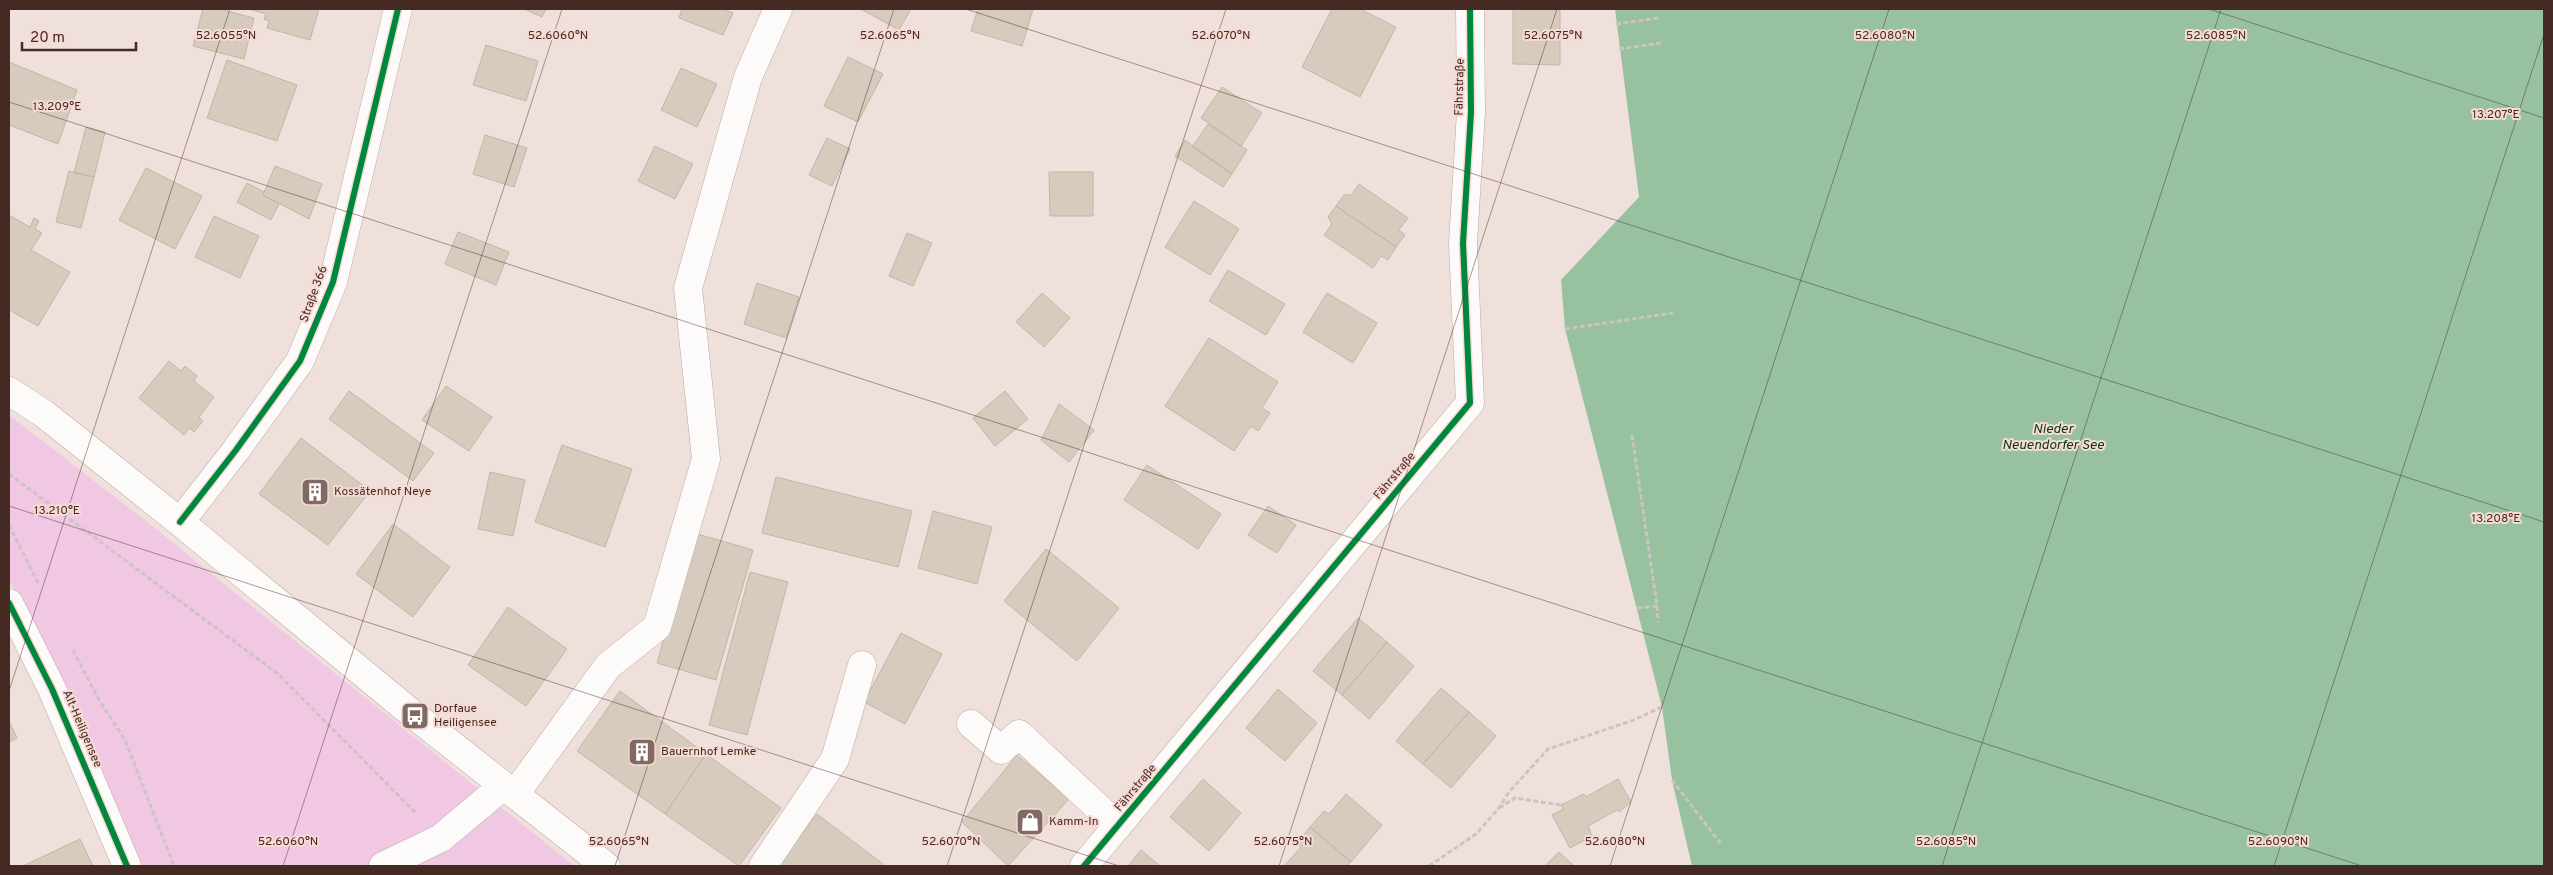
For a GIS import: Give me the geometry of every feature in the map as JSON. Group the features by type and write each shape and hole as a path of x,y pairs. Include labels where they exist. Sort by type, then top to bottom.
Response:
{"street":[{"name":"Straße 366","path":"180,522 236,450 300,361 332,282 398,9"},
{"path":"383,866 441,838 509,790 608,666 657,627 706,459 688,288 748,77 778,9"},
{"name":"Fährstraße","path":"1084,866 1470,403 1463,243 1471,112 1470,9"},
{"path":"9,391 44,414 180,522 415,716 606,866"},
{"name":"Alt-Heiligensee","path":"9,603 52,689 127,866"},
{"path":"763,866 834,759 862,665"},
{"path":"971,724 1001,750 1019,734 1118,826"}],"path":[{"path":"1616,24 1659,18"},
{"path":"1619,49 1661,44"},
{"path":"1565,329 1673,313"},
{"path":"1632,435 1658,622"},
{"path":"9,474 278,674 441,838"},
{"path":"9,526 40,586"},
{"path":"1637,608 1657,606"},
{"path":"72,647 99,700 125,740 174,866"},
{"path":"1429,866 1476,834 1499,808 1508,792 1548,749 1631,721 1662,706"},
{"path":"1672,780 1721,844"},
{"path":"1499,808 1515,798 1561,805"}],"shaded area":[{"path":"9,415 151,525 574,866 136,866 37,631 9,580"}],"water":[{"name":"Nieder Neuendorfer See","path":"1615,9 2544,9 2544,866 1692,866 1672,780 1662,707 1565,329 1561,280 1639,197"}],"building":[{"path":"203,9 219,9 254,18 244,59 193,46"},
{"path":"249,9 319,9 310,40 267,28 269,21 264,19 266,14"},
{"path":"524,9 546,9 542,17"},
{"path":"682,9 722,9 733,13 723,35 679,18"},
{"path":"861,9 911,9 899,30"},
{"path":"978,9 1033,9 1022,46 971,31"},
{"path":"1332,9 1360,9 1396,27 1360,97 1302,67"},
{"path":"1513,9 1560,9 1560,65 1513,64"},
{"path":"486,45 538,61 526,101 473,85"},
{"path":"848,57 883,74 858,122 824,106"},
{"path":"227,60 297,85 277,141 207,118"},
{"path":"9,62 77,90 58,144 9,125"},
{"path":"681,68 717,84 697,127 661,110"},
{"path":"1222,87 1262,113 1241,146 1201,118"},
{"path":"1208,124 1247,150 1232,174 1192,147"},
{"path":"86,127 105,132 94,177 74,173"},
{"path":"485,135 527,148 514,187 473,174"},
{"path":"827,138 850,149 832,186 809,175"},
{"path":"1185,140 1232,174 1223,187 1175,156"},
{"path":"655,146 693,164 675,199 638,181"},
{"path":"275,166 322,184 309,219 263,195"},
{"path":"146,168 202,196 175,249 119,220"},
{"path":"69,171 94,177 81,228 56,222"},
{"path":"1049,172 1093,172 1093,216 1050,216"},
{"path":"247,183 264,192 263,195 279,204 271,220 237,202"},
{"path":"1359,184 1408,218 1399,230 1405,235 1396,247 1336,206 1344,195 1351,195"},
{"path":"1194,201 1239,229 1210,275 1165,247"},
{"path":"1336,206 1396,247 1388,260 1381,256 1373,268 1324,235 1332,224 1328,217"},
{"path":"9,215 30,227 34,218 39,221 35,229 42,233 31,250 70,272 38,326 9,310"},
{"path":"214,216 259,236 240,278 195,257"},
{"path":"458,232 509,252 496,285 445,264"},
{"path":"907,233 932,243 913,286 889,276"},
{"path":"1228,270 1285,304 1266,335 1209,301"},
{"path":"757,283 799,297 786,338 744,324"},
{"path":"1042,293 1070,318 1044,347 1016,322"},
{"path":"1327,293 1377,323 1353,363 1303,332"},
{"path":"1209,338 1278,382 1262,408 1270,413 1258,431 1251,426 1234,451 1165,406"},
{"path":"169,361 181,371 185,366 197,376 194,381 214,397 199,417 203,421 194,432 190,428 184,435 139,398"},
{"path":"446,386 492,417 469,451 422,420"},
{"path":"349,391 434,453 413,481 329,419"},
{"path":"1005,391 1028,419 995,446 973,418"},
{"path":"1059,404 1094,430 1069,462 1041,440"},
{"name":"Kossätenhof Neye","path":"301,438 370,491 328,545 259,494"},
{"path":"562,445 632,469 605,547 535,522"},
{"path":"1147,465 1221,514 1198,549 1124,500"},
{"path":"490,472 525,480 513,536 478,529"},
{"path":"776,477 912,511 898,567 762,533"},
{"path":"1268,506 1296,525 1277,553 1248,535"},
{"path":"933,511 992,527 977,584 918,568"},
{"path":"393,524 450,567 413,617 356,574"},
{"path":"694,533 753,550 716,680 657,663"},
{"path":"1046,549 1119,608 1077,661 1004,601"},
{"path":"750,572 788,582 747,735 709,725"},
{"path":"508,607 567,649 526,706 468,665"},
{"path":"1358,618 1387,642 1342,695 1313,671"},
{"path":"901,633 942,654 905,724 864,702"},
{"path":"1387,642 1414,666 1369,719 1342,695"},
{"path":"1441,688 1469,712 1423,764 1396,741"},
{"path":"1278,689 1317,723 1285,761 1246,728"},
{"name":"Bauernhof Lemke","path":"620,691 706,754 665,814 577,751"},
{"path":"1469,712 1496,736 1451,788 1423,764"},
{"path":"9,721 17,738 9,742"},
{"path":"706,754 781,808 739,866 665,814"},
{"path":"1017,755 1069,799 1008,866 962,822"},
{"path":"1203,779 1241,813 1209,851 1170,817"},
{"path":"1618,779 1631,802 1619,812 1617,810 1588,826 1592,836 1570,848 1552,815 1563,809 1561,805 1584,794 1586,797"},
{"path":"1346,794 1382,825 1351,862 1310,827 1324,811 1329,814"},
{"path":"817,814 883,864 881,866 778,866"},
{"path":"1310,827 1351,862 1347,866 1284,866 1301,847 1297,843"},
{"path":"80,839 93,866 23,866"},
{"path":"1141,850 1160,866 1128,866"},
{"path":"1559,852 1574,866 1545,866"}],"cycle path":[{"path":"180,522 236,450 300,361 333,282 398,9"},
{"path":"1084,866 1470,403 1463,243 1471,112 1470,9"},
{"path":"9,603 52,689 127,866"}],"place":[{"name":"Kossätenhof Neye","path":"315,492"},
{"name":"Dorfaue Heiligensee","path":"415,716"},
{"name":"Bauernhof Lemke","path":"642,752"},
{"name":"Kamm-In","path":"1030,822"}]}
